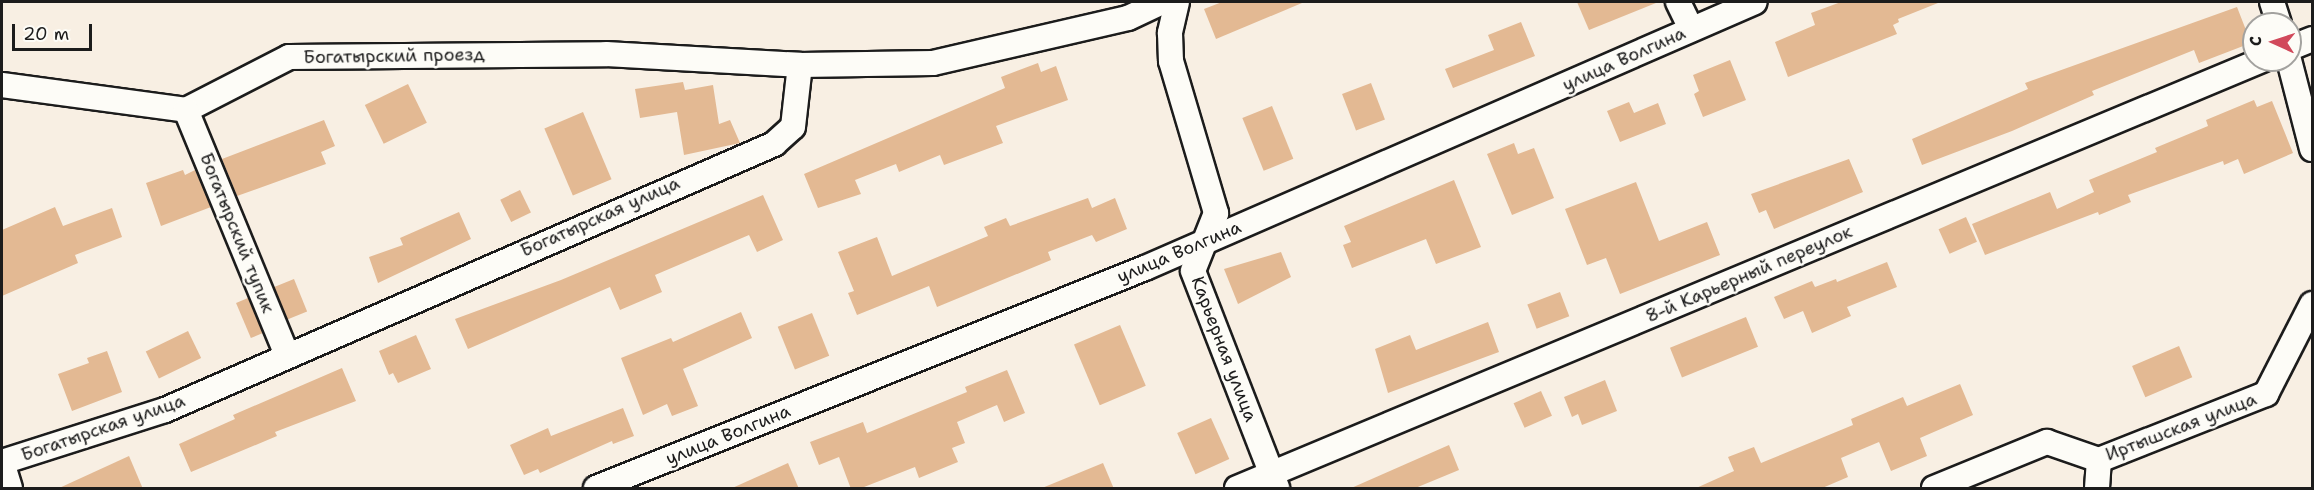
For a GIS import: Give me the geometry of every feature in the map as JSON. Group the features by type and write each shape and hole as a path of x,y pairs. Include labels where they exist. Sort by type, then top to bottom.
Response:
{"street":[{"path":"800,65 933,63 1128,18 1162,2"},
{"name":"Карьерная улица","path":"1177,2 1170,33 1171,61 1216,213 1193,271 1275,481"},
{"path":"1678,2 1691,29"},
{"name":"улица Волгина","path":"596,489 1205,240 1755,2"},
{"name":"Богатырский проезд","path":"186,110 289,57 606,54 800,65"},
{"name":"Богатырская улица","path":"2,462 165,410 774,144 793,127 800,65"},
{"name":"8-й Карьерный переулок","path":"1237,489 1275,481 2242,69"},
{"path":"2292,72 2313,149"},
{"path":"2,85 186,110"},
{"name":"Богатырский тупик","path":"186,110 287,355"},
{"name":"Иртышская улица","path":"1934,489 2047,442 2099,460 2266,394 2313,304"},
{"path":"2097,489 2099,460"},
{"path":"2,462 10,489"}],"building":[{"path":"1222,2 1302,3 1216,39 1204,9"},
{"path":"1577,2 1656,2 1656,3 1589,30"},
{"path":"1841,2 1938,3 1898,19 1899,22 1893,25 1897,34 1788,77 1775,42 1815,25 1811,13"},
{"path":"2237,7 2242,20 2242,46 2199,63 2194,50 2092,91 2094,95 2012,131 1922,165 1912,139 2028,89 2025,83"},
{"path":"1521,22 1535,56 1453,88 1445,69 1494,50 1488,35"},
{"path":"1730,60 1746,100 1703,117 1694,94 1699,91 1693,75"},
{"path":"1038,63 1041,72 1056,66 1068,100 996,126 1003,143 944,165 940,155 899,172 896,164 855,180 861,194 818,208 804,174 1005,88 1001,77"},
{"path":"683,82 685,90 713,85 719,124 730,120 740,143 684,155 677,112 640,118 635,89"},
{"path":"1371,83 1385,119 1356,131 1342,94"},
{"path":"408,84 427,123 384,144 365,105"},
{"path":"2254,100 2257,107 2272,101 2293,153 2244,174 2238,159 2224,165 2223,161 2128,195 2131,202 2099,215 2098,212 1985,255 1972,224 2050,192 2057,209 2094,192 2089,180 2157,152 2155,148 2208,126 2206,120"},
{"path":"1629,102 1634,113 1658,103 1666,124 1620,142 1607,111"},
{"path":"1272,106 1293,159 1264,171 1242,118"},
{"path":"583,112 612,179 573,196 544,128"},
{"path":"324,120 335,146 321,152 326,164 237,196 222,159"},
{"path":"1514,143 1518,154 1534,148 1554,198 1512,215 1487,154"},
{"path":"1849,159 1863,192 1774,229 1766,210 1759,213 1751,194"},
{"path":"183,170 185,175 195,170 211,207 161,226 146,183"},
{"path":"1454,180 1481,247 1436,264 1426,239 1352,268 1343,245 1351,242 1344,226"},
{"path":"1636,182 1659,241 1707,222 1720,255 1620,294 1606,258 1587,265 1565,209"},
{"path":"520,190 531,212 511,222 500,200"},
{"path":"763,195 783,240 757,252 749,235 655,275 662,292 620,310 610,287 468,349 455,319 561,280"},
{"path":"1088,198 1092,208 1115,198 1127,229 1096,242 1092,235 1048,252 1051,260 937,307 929,286 857,315 848,293 854,291 838,252 877,237 892,276 988,236 984,227 1006,218 1010,226"},
{"path":"55,207 63,226 112,208 122,237 75,255 78,263 2,296 2,230"},
{"path":"459,212 471,239 378,283 369,257 403,245 400,238"},
{"path":"1966,217 1977,242 1950,254 1939,229"},
{"path":"1281,252 1291,277 1238,304 1224,269"},
{"path":"1887,262 1897,287 1847,307 1851,316 1812,333 1803,311 1784,319 1774,297 1812,281 1815,287 1836,279 1837,282"},
{"path":"294,279 307,311 287,320 274,287"},
{"path":"1560,292 1569,316 1537,329 1527,305"},
{"path":"248,298 263,333 251,338 236,303"},
{"path":"741,312 752,338 683,369 698,406 672,416 667,404 643,415 621,358 671,338 673,342"},
{"path":"812,313 829,356 795,370 778,327"},
{"path":"1746,317 1758,347 1682,377 1670,348"},
{"path":"1488,322 1499,352 1388,393 1375,349 1410,335 1416,350"},
{"path":"1120,325 1146,386 1100,405 1074,345"},
{"path":"188,331 201,358 159,379 146,352"},
{"path":"416,335 431,369 398,383 393,373 389,375 379,351"},
{"path":"2179,346 2192,377 2145,397 2132,366"},
{"path":"107,351 122,392 72,411 58,374 89,363 87,358"},
{"path":"342,368 356,401 275,432 277,436 191,472 179,444 235,419 233,415"},
{"path":"1007,370 1025,413 1004,422 997,405 957,422 965,443 952,448 958,462 919,478 915,467 859,489 851,489 839,457 819,465 810,442 863,422 867,433 967,392 965,387"},
{"path":"1605,380 1617,411 1582,425 1578,414 1572,417 1564,397"},
{"path":"1960,384 1973,415 1920,438 1927,456 1891,471 1879,442 1841,458 1848,477 1820,489 1694,489 1734,471 1728,457 1754,447 1761,463 1853,425 1851,419 1903,397 1907,406"},
{"path":"1541,391 1552,416 1525,428 1514,403"},
{"path":"623,408 634,436 613,444 612,441 540,473 538,469 524,475 510,445 548,428 551,436"},
{"path":"1211,418 1229,459 1196,474 1177,433"},
{"path":"1449,445 1459,470 1413,489 1349,489"},
{"path":"129,456 143,489 57,489"},
{"path":"788,463 799,489 730,489"},
{"path":"1103,463 1114,489 1042,489 1042,488"}]}
